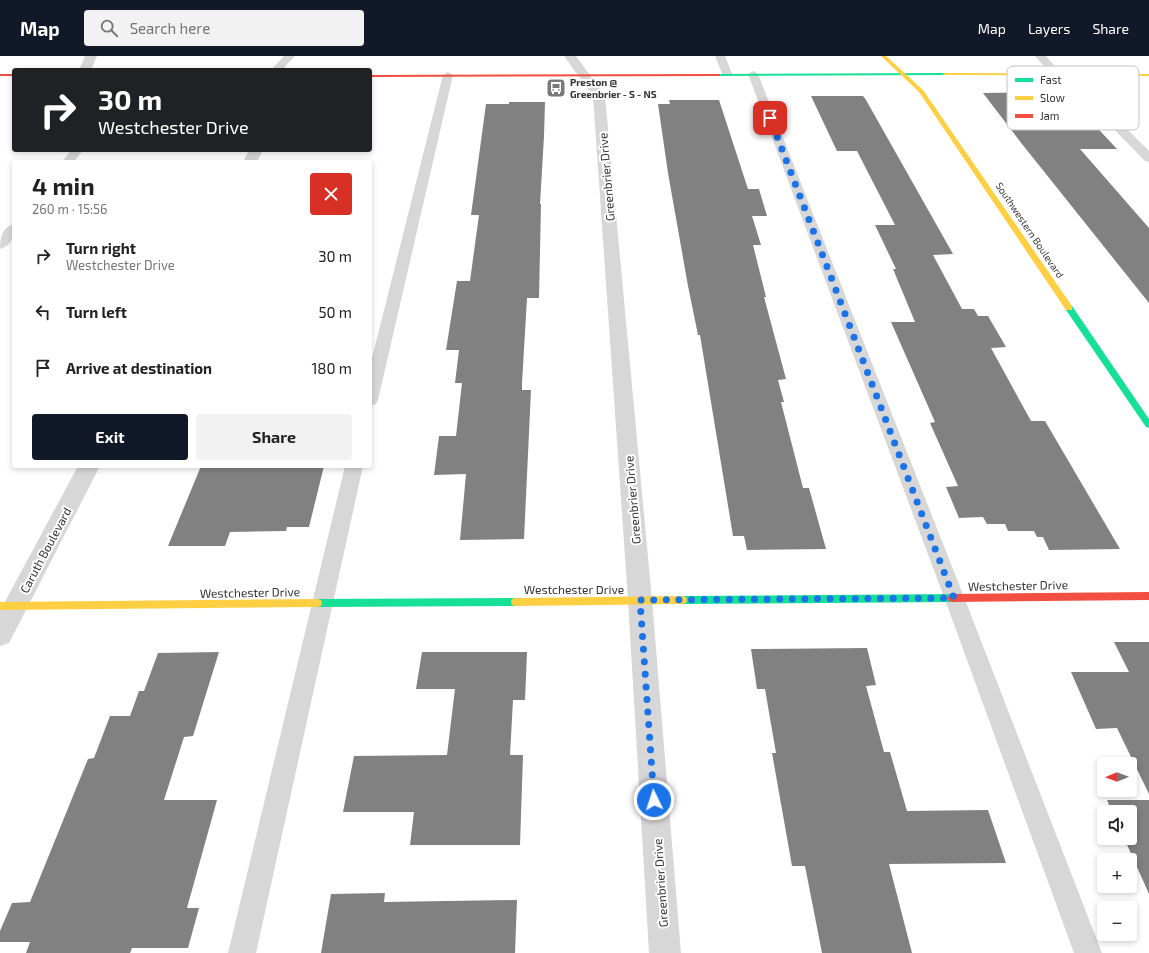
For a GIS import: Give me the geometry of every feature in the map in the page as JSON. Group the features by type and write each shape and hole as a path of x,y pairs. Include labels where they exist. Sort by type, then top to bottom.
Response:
{"street":[{"path":"86,68 91,56"},
{"name":"Greenbrier Drive","path":"570,56 586,76 599,96 640,600 665,953"},
{"name":"Southwestern Boulevard","path":"883,56 921,91 1149,425"},
{"path":"372,76 586,76 727,74 1007,75"},
{"path":"0,75 12,75"},
{"name":"Caruth Boulevard","path":"0,635 8,606 88,468"},
{"name":"Westchester Drive","path":"8,606 1149,596"}],"lane":[{"path":"720,56 727,74"},
{"path":"1040,56 1052,66"},
{"path":"279,68 294,58"},
{"path":"753,74 954,598 1088,953"},
{"path":"372,392 448,75"},
{"path":"1120,130 1149,158"},
{"path":"70,160 76,152"},
{"path":"0,245 12,230"},
{"path":"242,953 354,468"}],"building":[{"path":"983,93 1007,93 1007,124"},
{"path":"811,96 863,96 866,100 953,254 933,255 962,309 974,309 978,316 988,316 1006,347 991,348 1031,421 1045,421 1120,549 1049,550 1043,537 1037,537 1034,531 1008,531 1005,524 987,524 983,517 959,518 946,487 958,486 930,423 935,422 891,322 915,322 893,269 896,269 875,225 895,225 857,151 837,151"},
{"path":"669,100 719,100 748,189 759,189 767,216 752,216 761,245 753,245 766,297 764,297 786,379 778,380 784,402 781,402 803,488 809,488 826,549 747,550 744,536 733,536 700,335 698,335 688,286 668,173 658,104 670,104"},
{"path":"509,102 545,102 540,204 539,298 527,298 522,383 522,390 531,390 524,539 460,540 466,474 434,475 439,436 456,436 462,383 455,383 459,350 446,350 457,281 470,281 479,215 471,215 486,104 509,104"},
{"path":"1011,130 1099,130 1117,149 1080,149 1149,228 1149,303"},
{"path":"200,468 324,468 309,527 287,527 286,531 230,532 225,546 168,546"},
{"path":"1114,642 1149,642 1149,794 1137,769 1137,757 1131,757 1117,728 1096,729 1071,672 1129,672"},
{"path":"867,648 876,685 866,686 884,752 890,752 907,811 988,810 1006,863 889,864 912,953 822,953 805,866 792,866 772,753 776,753 765,689 757,689 751,649"},
{"path":"219,652 193,736 184,737 164,800 217,800 187,908 199,908 188,948 132,948 130,953 26,953 30,942 0,942 0,931 12,903 30,902 88,759 94,758 110,716 130,716 139,691 144,691 158,653"},
{"path":"422,652 527,652 525,700 513,700 510,755 523,755 520,845 410,845 414,812 343,812 354,756 447,755 455,689 416,689"},
{"path":"1107,800 1149,800 1149,894 1137,867 1137,853 1131,853 1127,845 1137,845 1137,805 1109,805"},
{"path":"385,893 384,902 517,900 515,953 321,953 331,894"}],"traffic: fast":[{"path":"718,75 945,74"},
{"path":"1069,308 1149,425"},
{"path":"682,600 952,598"},
{"path":"317,603 516,602"}],"traffic: slow":[{"path":"883,56 921,91 1069,308"},
{"path":"945,74 1007,74"},
{"path":"1139,75 1149,75"},
{"path":"516,602 682,600"},
{"path":"0,606 317,603"}],"traffic: jam":[{"path":"0,75 12,75"},
{"path":"372,76 718,75"},
{"path":"952,598 1149,596"}],"place":[{"name":"Preston @ Greenbrier - S - NS","path":"556,88"}],"route":[{"path":"654,800 640,600 954,598 770,118"}]}
